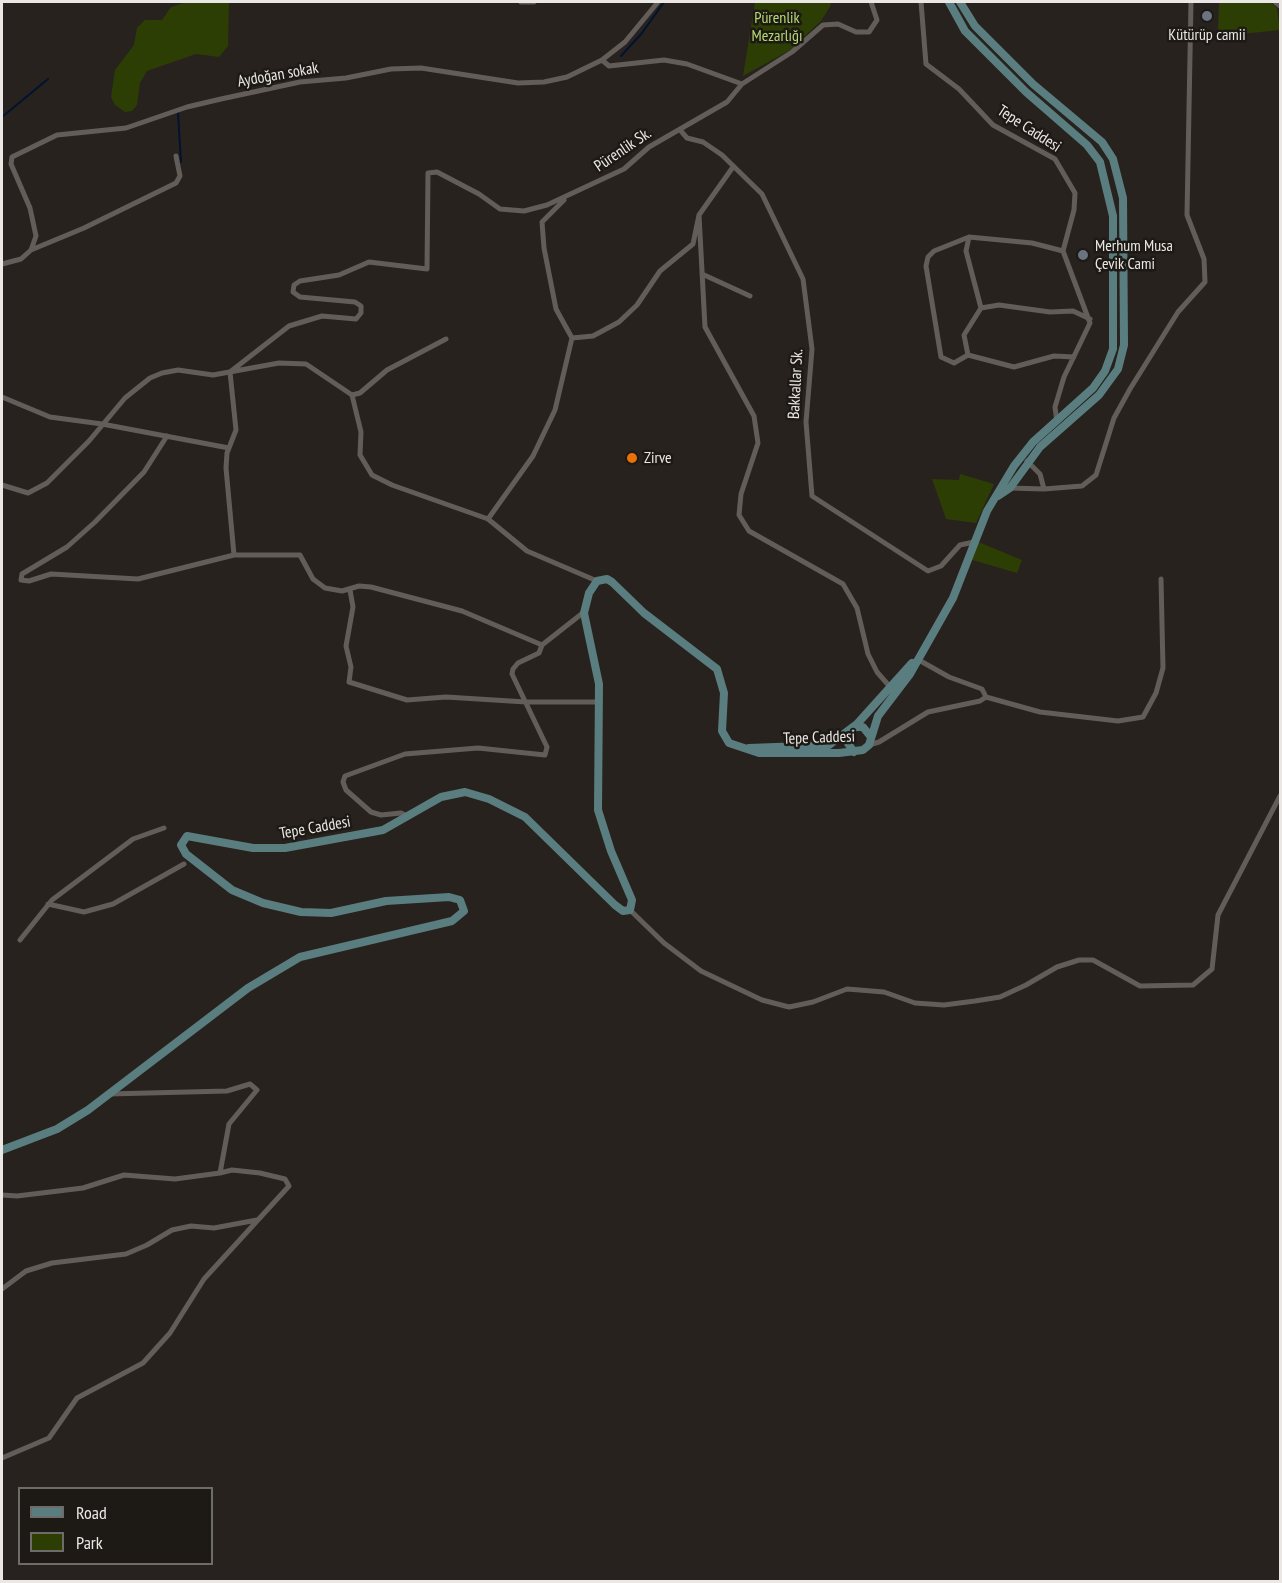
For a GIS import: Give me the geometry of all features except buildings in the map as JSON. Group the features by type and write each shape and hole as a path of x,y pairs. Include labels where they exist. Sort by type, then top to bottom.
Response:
{"street":[{"path":"521,2 534,2"},
{"name":"Aydoğan sokak","path":"31,250 36,236 30,208 11,164 12,157 57,135 120,129 221,99 300,82 346,78 391,69 421,68 518,83 544,82 567,77 602,60 625,42 658,2"},
{"name":"Pürenlik Sk.","path":"230,372 289,326 322,316 357,319 361,314 361,306 355,302 300,297 293,292 294,285 300,281 339,275 369,262 427,268 428,173 436,172 500,209 524,211 567,197 624,169 649,147 681,131 727,102 742,84 792,52 823,25 838,24 856,32 869,32 877,20 871,2"},
{"name":"Tepe Caddesi","path":"921,2 926,64 959,89 993,124 1055,159 1072,186 1074,210 1064,251"},
{"path":"949,2 965,31 1026,92 1088,145 1100,162 1108,187 1113,216 1113,350 1101,378 1008,486"},
{"path":"960,2 983,34 1033,84 1102,142 1113,159 1120,178 1125,234 1124,345 1121,362 1107,387 1019,458 1008,486"},
{"path":"1008,486 1044,489 1082,486 1096,475 1114,418 1130,389 1178,312 1205,282 1204,259 1187,215 1191,2"},
{"path":"1275,2 1281,6"},
{"path":"602,60 609,66 628,62 675,62 742,84"},
{"name":"Bakkallar Sk.","path":"681,131 687,138 702,142 762,194 803,279 812,349 806,422 812,496 928,571 941,566 960,544 974,542"},
{"path":"2,264 21,259 31,250 84,228 176,183 180,176 176,156"},
{"path":"572,338 593,336 619,322 637,305 660,271 693,244 699,215 733,167"},
{"path":"488,519 533,456 555,410 572,338 556,309 544,248 542,222 567,197"},
{"path":"699,215 705,327 754,416 758,443 741,494 739,515 749,531 843,584 857,608 868,654 877,672 891,688"},
{"path":"969,237 966,251 981,308"},
{"path":"1059,425 1055,407 1074,357 1088,330 1090,319 1064,251 1032,243 969,237 934,250 928,257 926,266 941,357 954,363 968,355 1014,367 1054,356 1074,357"},
{"path":"702,274 750,296"},
{"path":"968,355 964,334 981,308 999,305 1050,312 1073,311 1090,319"},
{"path":"352,395 360,393 387,370 446,339"},
{"path":"2,485 24,493 39,489 56,476 125,398 150,378 162,373 178,370 203,375 279,363 306,364 352,395 361,432 360,454 372,475 405,490 488,519 528,551 597,581 607,579 644,613 717,669 724,693 722,731 729,743 741,748"},
{"path":"230,372 236,423 226,468 234,555"},
{"path":"2,397 50,417 102,424 229,448"},
{"path":"167,436 144,472 95,522 67,547 22,574 21,580 29,581 60,574 138,579 234,555 300,555 318,584 334,591 371,587 462,611 542,645"},
{"path":"1019,458 1029,462 1040,474 1044,489"},
{"name":"Tepe Caddesi","path":"741,748 759,753 863,750 870,741 878,716 910,674 953,598 974,542 996,497 1008,486"},
{"path":"854,752 847,742 849,731 856,727 863,728 870,741 928,712 980,701 986,697 1040,712 1118,721 1140,719 1151,706 1163,668 1161,579"},
{"path":"597,581 589,593 585,612 597,667 598,810 611,851 633,900 630,910 664,943 701,970 762,1000 789,1007 813,1002 847,989 884,992 915,1003 944,1005 999,997 1057,967 1079,960 1093,960 1140,986 1193,985 1212,969 1218,915 1281,796"},
{"path":"350,590 353,607 346,646 351,667 349,682 407,700 446,697 526,702 599,702"},
{"path":"409,816 401,813 372,812 346,790 343,782 345,776 405,754 478,748 545,755 547,747 513,674 513,669 518,663 529,660 539,653 542,645 585,612"},
{"path":"917,658 949,677 978,687 986,693 986,697"},
{"name":"Tepe Caddesi","path":"741,748 822,747 837,741 891,688 917,658"},
{"name":"Tepe Caddesi","path":"2,1150 57,1129 88,1110 160,1058 248,988 300,957 452,921 464,911 460,900 449,897 386,901 331,913 301,912 263,903 232,890 202,868 183,850 183,839 191,836 253,848 285,848 383,830 441,797 459,792 502,804 534,824 615,905 623,911 630,910"},
{"path":"20,940 48,904 133,839 164,828"},
{"path":"48,904 84,912 113,904 184,864"},
{"path":"108,1094 220,1092 254,1084 256,1093 226,1131 220,1173"},
{"path":"2,1195 17,1196 83,1188 124,1175 176,1179 232,1170 260,1173 287,1181 288,1189 204,1279 170,1333 143,1363 77,1398 50,1438 2,1458"},
{"path":"2,1289 10,1280 26,1271 52,1263 126,1254 172,1230 191,1226 214,1228 257,1220"}],"green space":[{"path":"187,2 229,2 228,46 219,57 196,54 147,71 140,83 137,105 132,111 125,112 115,105 111,97 115,70 134,45 137,28 145,20 162,20 171,7"},
{"name":"Pürenlik Mezarlığı","path":"755,2 830,2 831,5 821,21 790,50 743,76"},
{"path":"1219,2 1270,2 1277,8 1280,30 1222,36 1222,33 1218,33"},
{"path":"960,474 994,484 976,523 946,519 932,479 959,480"},
{"path":"976,541 1022,560 1017,573 969,559"}],"waterway":[{"path":"621,56 642,33 664,2"},
{"path":"2,117 48,79"},
{"path":"178,113 181,162"}],"place":[{"name":"Kütürüp camii","path":"1207,16"},
{"name":"Merhum Musa Çevik Cami","path":"1083,255"},
{"name":"Zirve","path":"632,458"}]}
